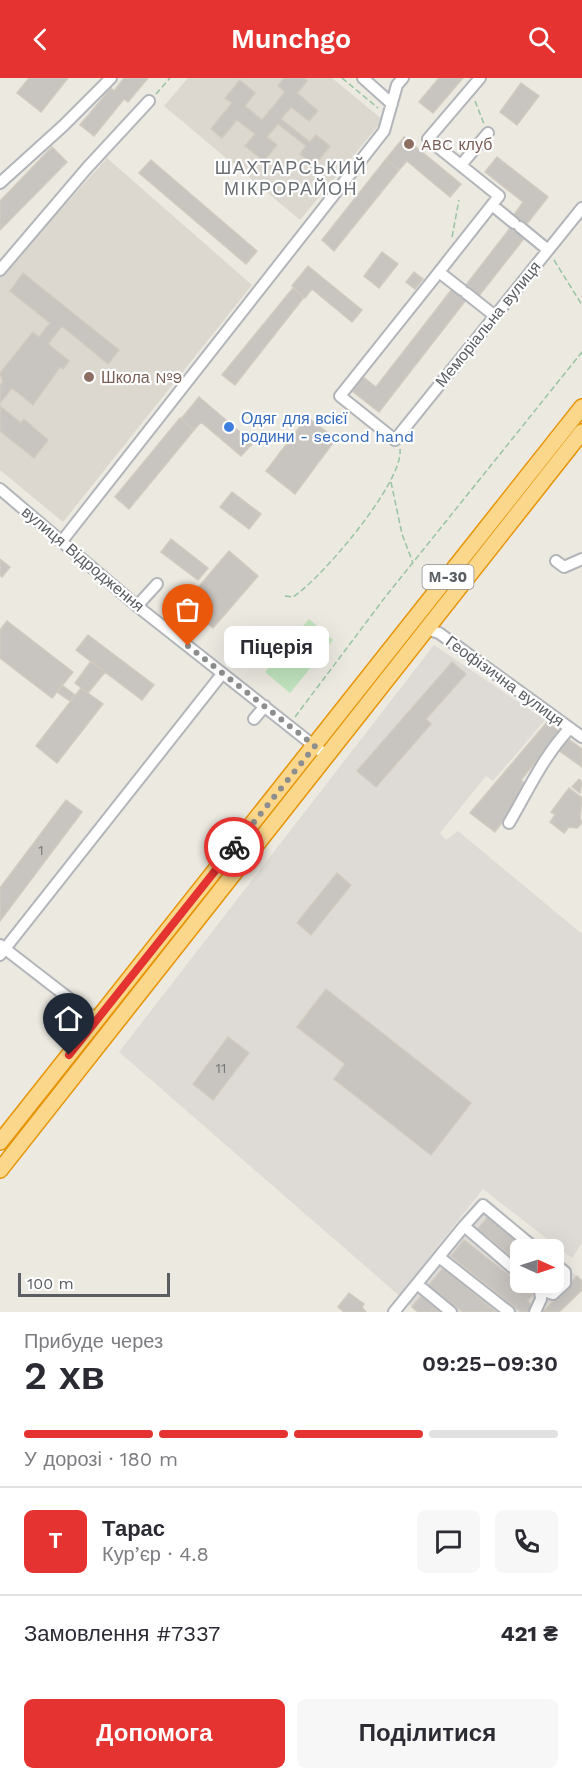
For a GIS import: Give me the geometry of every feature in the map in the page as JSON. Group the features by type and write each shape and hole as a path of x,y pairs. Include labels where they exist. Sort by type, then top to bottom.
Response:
{"highway":[{"name":"М-30","path":"0,1170 582,407"},
{"name":"М-30","path":"0,1142 97,1020 426,629 582,432"}],"street":[{"path":"0,183 63,126 111,78"},
{"path":"363,78 392,104"},
{"path":"62,541 384,131 397,86 403,78"},
{"path":"395,440 339,396 499,196 428,139 480,78"},
{"path":"0,270 87,168 149,101"},
{"path":"461,165 488,133"},
{"path":"492,205 548,250"},
{"name":"Меморіальна вулиця","path":"395,440 582,207"},
{"path":"439,272 495,316"},
{"name":"вулиця Відродження","path":"0,489 137,606 321,751"},
{"path":"556,561 564,567 582,559"},
{"path":"137,606 157,584"},
{"name":"Геофізична вулиця","path":"426,629 439,633 582,737"},
{"path":"97,1020 2,949 222,674"},
{"path":"254,719 265,706"},
{"path":"509,823 546,756 570,728"},
{"path":"394,1312 483,1205 524,1239"},
{"path":"464,1226 510,1265"},
{"path":"439,1257 509,1312"},
{"path":"417,1284 451,1312"},
{"path":"535,1312 541,1299 540,1293"}],"path":[{"path":"149,101 171,78"},
{"path":"342,78 388,116"},
{"path":"470,89 488,133"},
{"path":"452,240 459,200"},
{"path":"548,250 582,305"},
{"path":"289,725 412,563 582,352"},
{"path":"285,596 293,597 301,592 324,570 373,508 391,481 401,456 395,440"},
{"path":"391,481 400,525 412,563"}],"shaded area":[{"path":"188,78 332,78 383,120 300,220 164,106"},
{"name":"Школа №9","path":"107,158 252,285 63,522 0,470 0,277"},
{"path":"434,645 545,720 493,781 486,776 440,833 446,840 458,831 582,934 582,1243 572,1258 564,1252 564,1239 547,1239 483,1189 429,1257 480,1197 532,1239 510,1239 510,1293 564,1293 564,1265 582,1281 582,1290 559,1312 418,1312 119,1052"}],"green space":[{"path":"309,619 333,640 290,693 265,672"}],"building":[{"path":"29,78 68,78 41,112 17,93"},
{"path":"124,78 148,78 128,102 124,99 94,136 80,125 111,88 114,91"},
{"path":"284,78 304,78 307,81 297,93 318,111 309,121 291,107 281,119 310,142 316,135 330,146 314,166 300,154 306,146 278,124 267,137 277,145 264,161 245,146 255,134 237,120 222,138 211,129 232,103 225,98 240,80 255,93 245,106 262,120 285,92 278,86"},
{"path":"439,78 463,78 433,113 419,102"},
{"path":"521,83 539,96 517,125 500,112"},
{"path":"404,137 461,184 450,197 407,161 399,170 386,159"},
{"path":"52,147 67,162 0,230 0,201"},
{"path":"497,157 548,197 526,225 523,222 518,230 526,236 478,297 469,290 463,298 466,300 379,412 352,391 363,377 376,387 452,289 459,294 518,218 514,215 523,202 485,172"},
{"path":"386,159 399,170 334,251 322,240"},
{"path":"151,160 257,251 246,264 139,173"},
{"path":"382,252 398,264 379,288 364,276"},
{"path":"308,266 362,310 352,322 312,289 305,298 292,286"},
{"path":"414,272 423,279 415,289 406,282"},
{"path":"23,273 119,350 108,364 62,326 48,344 69,361 63,369 60,367 33,405 12,388 0,403 0,385 3,382 0,373 33,332 39,337 50,323 10,291"},
{"path":"293,288 304,297 235,385 222,375"},
{"path":"199,397 253,443 241,456 201,422 194,430 181,419"},
{"path":"0,406 21,423 24,419 48,440 34,458 0,431"},
{"path":"307,417 336,439 295,494 266,471"},
{"path":"180,418 194,430 129,509 115,497"},
{"path":"232,492 261,514 249,529 220,507"},
{"path":"171,539 208,568 198,580 161,552"},
{"path":"229,551 258,576 213,628 185,603"},
{"path":"0,559 10,567 2,577 0,575"},
{"path":"7,621 73,672 52,698 0,658 0,630"},
{"path":"88,635 154,685 142,700 76,650"},
{"path":"91,661 105,672 88,693 75,683"},
{"path":"452,662 466,674 426,719 431,724 376,787 357,771"},
{"path":"62,685 75,695 70,701 57,692"},
{"path":"81,688 103,704 57,763 36,746"},
{"path":"547,722 560,732 521,780 528,787 495,832 470,813"},
{"path":"567,738 582,749 582,767 558,750"},
{"path":"579,779 582,782 580,793 572,787"},
{"path":"569,788 582,798 580,818 582,823 577,828 569,827 564,833 550,822 555,815 551,812"},
{"path":"66,800 82,812 0,921 0,888"},
{"path":"337,873 351,885 311,935 297,923"},
{"path":"326,989 471,1103 431,1155 334,1079 345,1064 297,1027"},
{"path":"228,1037 249,1053 213,1100 193,1084"},
{"path":"490,1214 520,1239 510,1239 510,1256 478,1229"},
{"path":"464,1240 510,1276 510,1293 533,1294 527,1301 533,1306 528,1312 521,1312 451,1256"},
{"path":"443,1268 496,1312 463,1312 429,1285"},
{"path":"577,1276 582,1281 582,1290 559,1312 543,1312 561,1293 564,1293 564,1290"},
{"path":"349,1293 364,1304 362,1307 366,1312 344,1312 338,1307"},
{"path":"421,1296 440,1312 418,1312 412,1307"}],"way so far":[{"path":"188,646 315,746 234,847"}],"place":[{"name":"ABC клуб","path":"409,144"},
{"name":"Школа №9","path":"89,377"},
{"name":"Одяг для всієї родини - second hand","path":"229,427"},
{"name":"Піцерія","path":"188,646"}],"district":[{"name":"ШАХТАРСЬКИЙ МІКРОРАЙОН","path":"291,178"}],"route":[{"path":"69,1055 234,847"}]}
